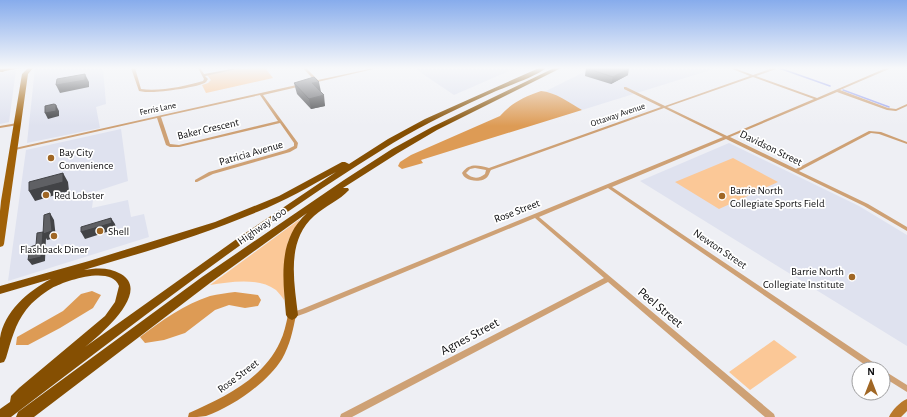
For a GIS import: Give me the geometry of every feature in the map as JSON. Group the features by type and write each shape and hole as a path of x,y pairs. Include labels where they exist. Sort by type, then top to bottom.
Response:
{"highway":[{"name":"Highway 400","path":"2,416 261,226 391,141 500,87"},
{"name":"Highway 400","path":"23,417 253,245 326,195 395,151 459,116 518,87"},
{"path":"0,290 91,264 218,224 256,210 391,141"},
{"path":"292,315 289,258 290,246 296,231 307,217 381,165 395,151"},
{"path":"0,358 16,315 24,304 51,284 84,273 100,271 111,273 121,280 124,287 124,295 112,316 27,388 2,416"}],"main road":[{"path":"0,244 4,205 23,87"}],"street":[{"path":"139,87 140,90 145,92 175,87"},
{"name":"Ferris Lane","path":"14,149 288,87"},
{"name":"Ottaway Avenue","path":"489,169 487,175 481,179 471,179 465,175 464,172 472,167 489,169 720,87"},
{"path":"786,87 816,98"},
{"name":"Rose Street","path":"193,417 228,399 257,380 269,368 285,342 292,315 304,312 535,216 609,187 727,138 842,87"},
{"name":"Davidson Street","path":"624,88 866,205 907,229"},
{"path":"836,90 892,110 907,105"},
{"name":"Patricia Avenue","path":"197,181 211,174 294,149 296,143 261,94"},
{"name":"Baker Crescent","path":"159,117 168,145 170,146 179,146 280,122"},
{"path":"0,127 17,124"},
{"path":"796,171 870,132 880,133 907,143"},
{"name":"Newton Street","path":"609,187 865,361"},
{"name":"Peel Street","path":"535,216 771,417"},
{"name":"Agnes Street","path":"344,417 608,279"},
{"path":"891,378 907,389"},
{"path":"894,417 907,404"}],"shaded area":[{"path":"0,87 14,87 9,122 0,124"},
{"path":"33,87 105,87 106,104 96,107 100,128 27,143"},
{"path":"203,87 231,87 206,93"},
{"path":"443,87 471,87 454,95"},
{"path":"553,87 654,87 582,110 546,91"},
{"path":"541,91 557,96 582,110 421,160 423,163 402,169 398,166 400,162 411,155 500,116 518,101"},
{"path":"121,129 128,181 94,192 92,208 128,200 131,217 144,214 149,237 8,281 26,150"},
{"name":"Barrie North Collegiate Institute","path":"729,143 859,206 907,235 907,346 640,181"},
{"name":"Barrie North Collegiate Sports Field","path":"733,158 778,182 719,209 675,182"},
{"path":"300,219 288,241 285,263 284,300 276,290 261,283 244,282 210,285"},
{"path":"92,291 101,295 93,308 28,345 16,345 17,337 63,311 81,294"},
{"path":"235,292 258,295 261,300 258,306 245,308 229,305 215,310 185,333 164,340 145,343 140,337 182,308 201,299 219,294"},
{"path":"774,340 797,357 750,390 729,372"}],"building":[{"path":"298,87 316,87 324,95 309,99"},
{"path":"56,105 56,111 45,113 45,106"},
{"path":"63,173 63,182 29,191 29,182"},
{"path":"50,213 52,231 43,234 44,215"},
{"path":"111,218 112,223 81,232 81,227"},
{"path":"43,232 41,257 28,260 30,247 36,245 37,233"}],"waterway":[{"path":"843,90 889,107"}],"place":[{"name":"Bay City Convenience","path":"51,158"},
{"name":"Red Lobster","path":"46,195"},
{"name":"Barrie North Collegiate Sports Field","path":"722,196"},
{"name":"Shell","path":"100,231"},
{"name":"Flashback Diner","path":"54,236"},
{"name":"Barrie North Collegiate Institute","path":"852,277"}]}
